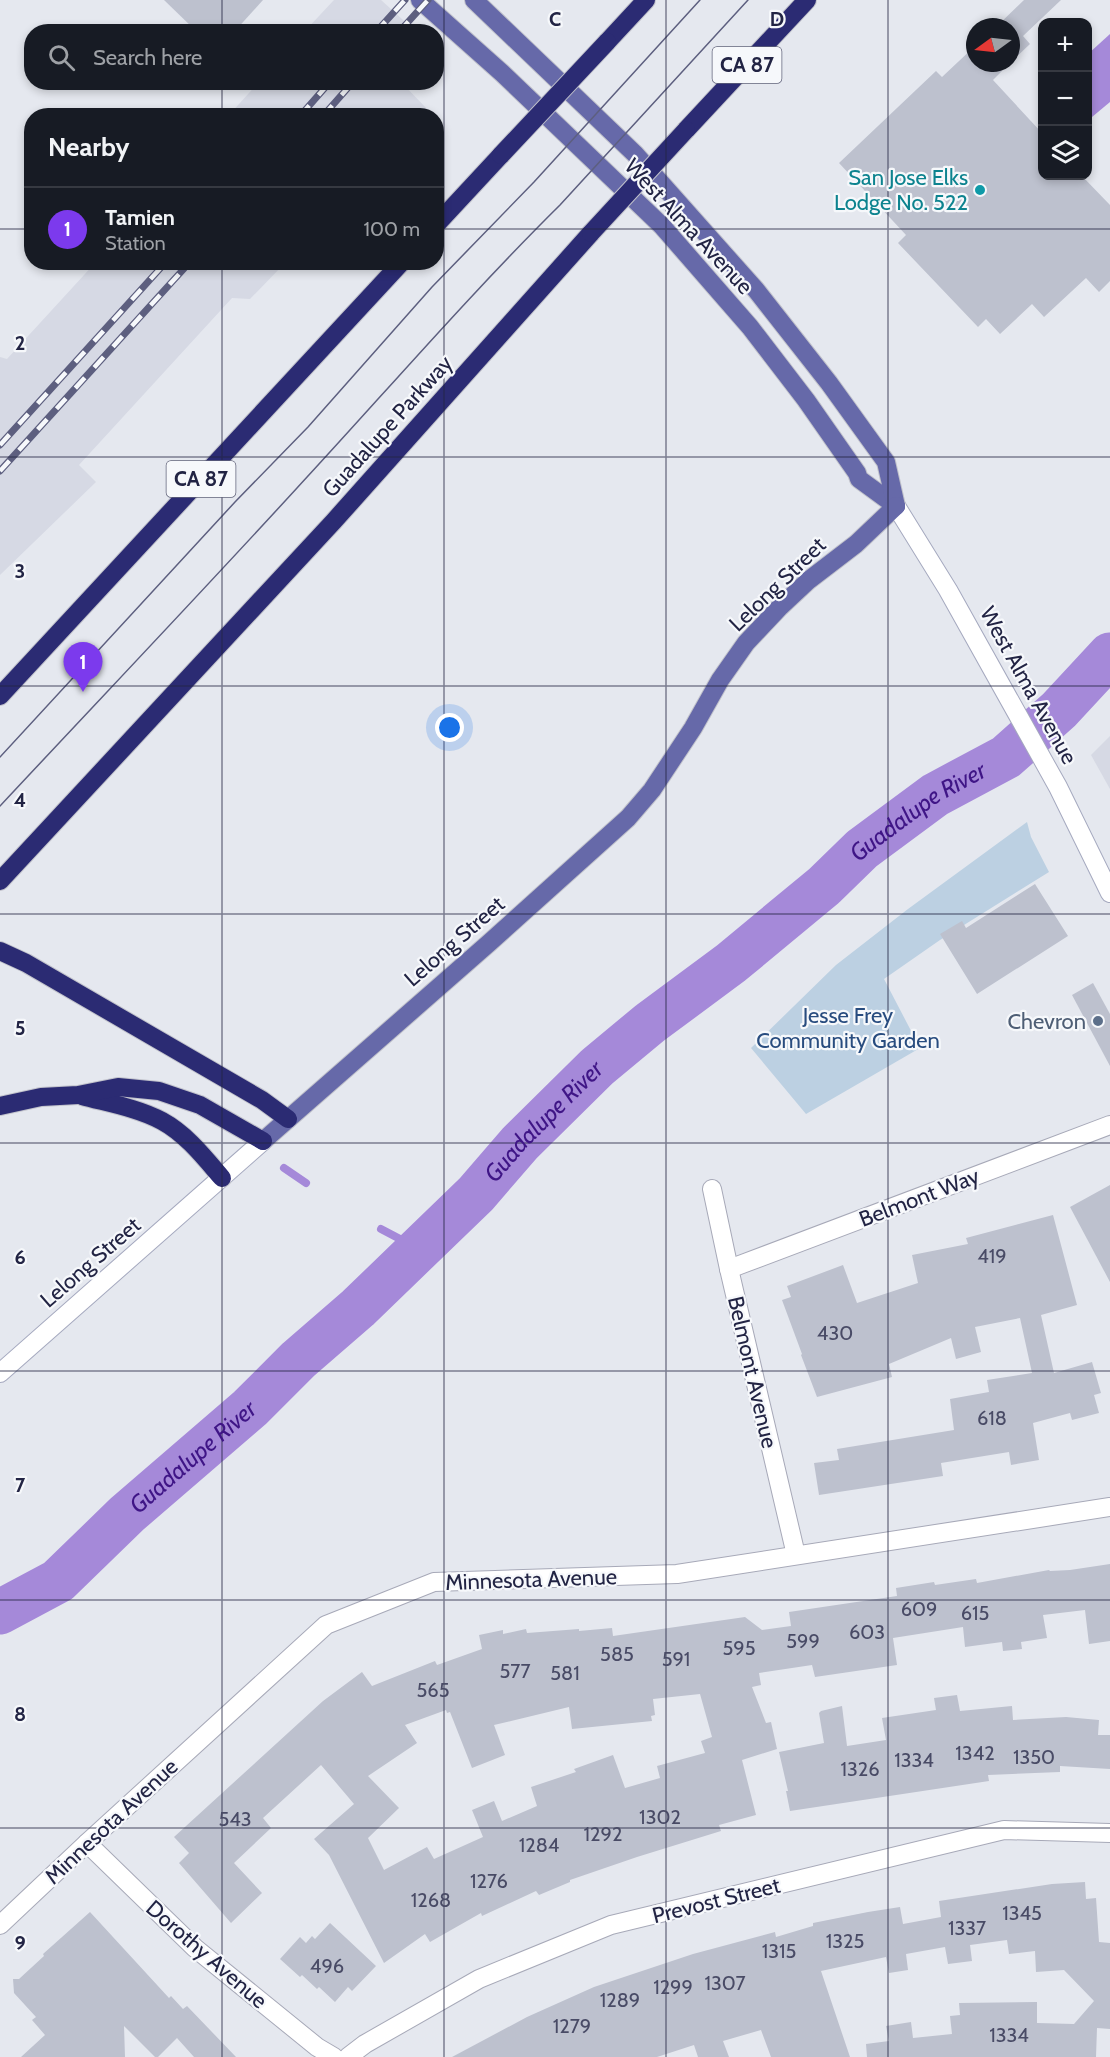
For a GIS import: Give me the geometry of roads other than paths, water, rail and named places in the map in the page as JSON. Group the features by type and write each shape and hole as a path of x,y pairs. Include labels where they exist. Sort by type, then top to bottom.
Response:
{"highway":[{"path":"444,216 646,0"},
{"name":"Guadalupe Parkway","path":"0,881 334,521 591,233 807,0"},
{"name":"CA 87","path":"0,696 395,270"},
{"path":"0,951 26,963 262,1100 288,1119"},
{"path":"0,1106 41,1097 78,1095 118,1086 159,1091 200,1105 263,1141"},
{"path":"78,1095 120,1105 161,1121 185,1138 222,1178"}],"main road":[{"name":"West Alma Avenue","path":"420,0 502,73 662,226 750,327 812,409 859,479 896,506"},
{"name":"West Alma Avenue","path":"474,0 635,154 756,290 829,383 885,462 896,506"},
{"name":"Lelong Street","path":"263,1141 628,818 652,790 693,728 720,680 746,643 809,580 856,544 896,506"}],"street":[{"name":"West Alma Avenue","path":"896,506 948,590 998,678 1058,787 1110,893"},
{"name":"Belmont Way","path":"729,1269 1110,1125"},
{"name":"Lelong Street","path":"0,1373 263,1141"},
{"name":"Belmont Avenue","path":"712,1188 796,1555"},
{"name":"Minnesota Avenue","path":"0,1925 326,1625 434,1582 677,1574 1110,1507"},
{"name":"Prevost Street","path":"348,2057 365,2044 478,1979 611,1925 1004,1830 1110,1833"},
{"name":"Dorothy Avenue","path":"87,1843 195,1948 317,2047 334,2057"}],"waterway":[{"name":"Guadalupe River","path":"0,1612 58,1581 127,1514 250,1408 298,1360 358,1308 476,1194 520,1143 597,1067 650,1023 731,963 824,886 862,849 935,795 1006,757 1059,710 1110,655"},
{"path":"284,1168 306,1183"},
{"path":"381,1229 419,1249"}],"tram line":[{"path":"0,757 235,502 308,427 432,287 534,182 700,0"},
{"path":"0,806 748,0"}],"railway":[{"path":"383,24 405,0"},
{"path":"406,24 428,0"},
{"path":"307,108 323,90"},
{"path":"330,108 346,90"},
{"path":"0,445 159,270"},
{"path":"0,471 183,270"}],"place":[{"name":"San Jose Elks Lodge No. 522","path":"980,190"},
{"name":"Tamien","path":"83,692"},
{"name":"Chevron","path":"1098,1021"}],"park label":[{"name":"Jesse Frey Community Garden","path":"848,1028"}]}
